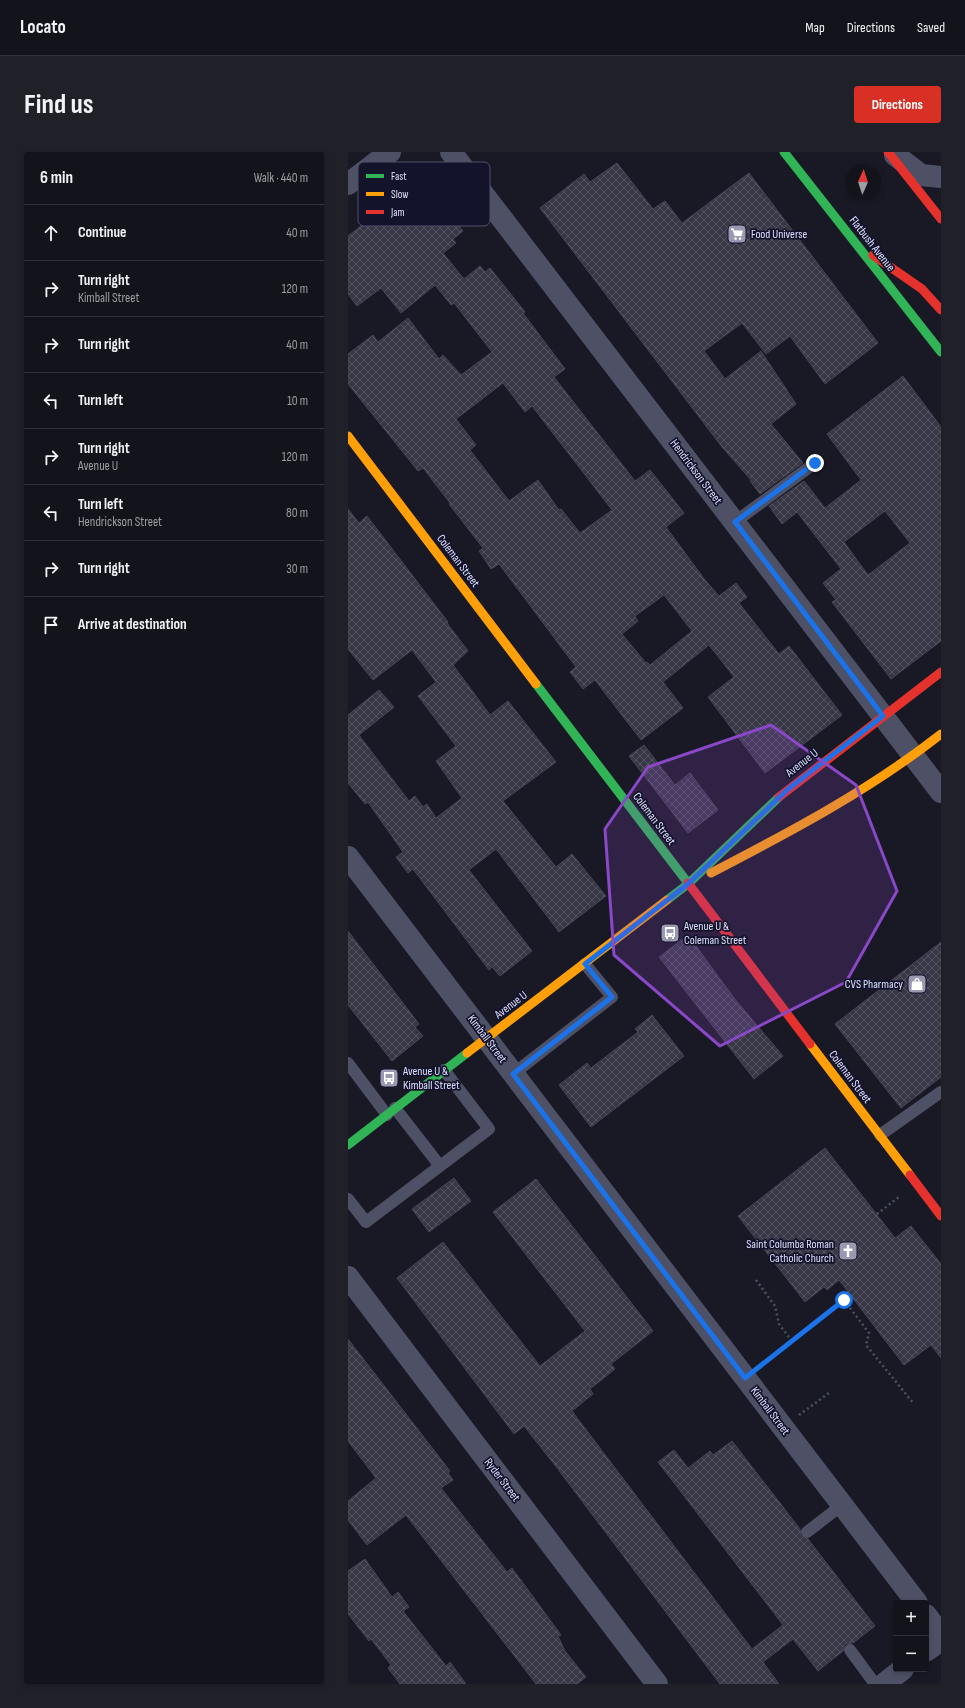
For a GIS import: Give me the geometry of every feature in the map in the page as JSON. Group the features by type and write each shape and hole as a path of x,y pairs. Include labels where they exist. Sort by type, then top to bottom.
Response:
{"main road":[{"name":"Flatbush Avenue","path":"784,152 941,352"},
{"path":"890,152 941,219"},
{"path":"857,245 922,288 941,310"},
{"name":"Coleman Street","path":"348,436 916,1183 936,1204 941,1216"},
{"name":"Avenue U","path":"348,1145 688,884 787,790 941,672"},
{"name":"Avenue U","path":"688,884 802,826 913,756 941,734"}],"street":[{"path":"377,162 390,152"},
{"name":"Hendrickson Street","path":"451,152 459,162"},
{"path":"890,152 921,175 941,177"},
{"path":"348,184 358,176"},
{"name":"Hendrickson Street","path":"490,203 941,792"},
{"name":"Kimball Street","path":"348,857 915,1600"},
{"name":"Ryder Street","path":"348,1277 657,1684"},
{"path":"929,1619 941,1635"},
{"path":"929,1649 941,1640"},
{"path":"884,1684 899,1672"}],"lane":[{"path":"735,522 815,463"},
{"path":"513,1074 612,997 585,964"},
{"path":"348,1063 440,1166"},
{"path":"348,1199 366,1222 489,1129 444,1070"},
{"path":"880,1135 941,1092"},
{"path":"807,1532 842,1505"},
{"path":"850,1650 875,1684"}],"path":[{"path":"877,1214 916,1183"},
{"path":"756,1280 775,1306 779,1324 792,1340"},
{"path":"745,1378 850,1295"},
{"path":"844,1300 869,1333 866,1346 914,1404"},
{"path":"782,1427 829,1393"}],"highlighted area":[{"path":"771,725 856,785 897,891 846,982 720,1046 614,955 605,829 648,767"}],"building":[{"path":"617,163 653,209 665,201 682,223 749,173 878,343 825,384 790,336 766,354 742,323 704,351 725,379 761,351 796,404 771,424 803,463 760,494 750,481 751,480 722,447 540,208 584,174 590,182"},
{"path":"361,226 459,226 463,231 453,239 456,243 443,253 464,279 480,266 485,272 490,268 525,312 523,313 565,369 554,377 635,481 650,470 684,513 666,527 705,580 719,596 736,583 747,597 739,603 779,654 789,646 842,715 765,773 708,697 734,677 709,645 663,682 683,708 641,740 595,680 583,689 570,672 576,667 499,564 491,569 479,551 483,548 423,468 418,471 348,384 348,354 373,335 378,342 408,318 439,359 443,355 461,375 492,352 454,303 451,305 435,285 401,313 381,288 357,306 348,294 348,236","holes":["503,383 525,412 532,406 612,510 580,533 561,509 559,510 538,480 509,501 470,450 476,445 456,419","664,595 692,631 650,665 647,662 646,663 622,634 638,621 635,616"]},
{"path":"903,376 941,427 941,641 891,679 832,602 836,600 823,583 841,569 797,512 782,524 769,506 804,481 825,508 861,480 827,434","holes":["885,511 910,543 868,575 844,542"]},
{"path":"348,509 359,523 367,516 448,622 447,623 468,651 453,665 490,715 508,701 556,762 503,801 556,867 572,854 606,896 559,932 496,849 469,870 532,951 500,976 492,967 489,970 413,869 408,873 396,857 403,852 368,802 365,804 348,783 348,715 379,690 394,707 359,735 409,801 415,796 423,807 427,804 436,818 462,798 436,761 456,746 418,696 436,682 412,650 373,680 348,649"},
{"path":"644,745 675,785 690,773 718,810 688,833 629,756"},
{"path":"348,931 419,1024 415,1027 423,1036 392,1061 348,1005"},
{"path":"688,935 734,998 783,1056 754,1079 659,957"},
{"path":"941,942 941,1077 901,1108 835,1024"},
{"path":"652,1015 684,1056 591,1127 559,1085 587,1063 591,1068 638,1032 635,1029"},
{"name":"Saint Columba Roman Catholic Church","path":"825,1148 895,1238 911,1226 941,1264 941,1358 931,1345 904,1365 839,1280 827,1290 824,1287 805,1302 738,1216"},
{"path":"454,1178 471,1201 429,1232 412,1209"},
{"path":"536,1179 653,1331 611,1364 615,1369 590,1389 593,1394 572,1411 752,1649 783,1625 658,1462 674,1450 688,1468 710,1451 713,1455 732,1441 800,1529 801,1536 808,1539 875,1626 853,1643 845,1644 843,1651 818,1671 793,1639 763,1662 779,1684 720,1684 524,1426 514,1434 397,1278 443,1242 540,1366 585,1331 493,1212"},
{"path":"348,1339 450,1471 448,1473 453,1480 441,1488 507,1572 512,1568 561,1635 558,1636 565,1651 586,1677 577,1684 536,1684 406,1515 367,1545 348,1520 348,1501 376,1478 348,1441"},
{"path":"365,1559 392,1597 398,1592 409,1607 403,1611 446,1666 450,1662 466,1684 400,1684 388,1668 391,1665 371,1639 369,1641 348,1614 348,1571"}],"traffic: fast":[{"path":"784,152 941,352"},
{"path":"536,684 688,883"},
{"path":"667,900 688,884 779,797"},
{"path":"348,1145 467,1053"}],"traffic: slow":[{"path":"348,436 536,684"},
{"path":"711,873 800,826 858,792 886,774 941,734"},
{"path":"467,1053 667,900"},
{"path":"810,1044 910,1175"}],"traffic: jam":[{"path":"888,152 941,219"},
{"path":"873,255 922,289 941,310"},
{"path":"779,797 941,672"},
{"path":"688,883 810,1044"},
{"path":"910,1175 941,1216"}],"place":[{"name":"Food Universe","path":"737,234"},
{"name":"Avenue U & Coleman Street","path":"670,933"},
{"name":"CVS Pharmacy","path":"917,984"},
{"name":"Avenue U & Kimball Street","path":"389,1078"},
{"name":"Saint Columba Roman Catholic Church","path":"848,1251"}],"route":[{"path":"815,463 735,522 883,716 787,790 688,884 585,964 612,997 513,1074 745,1378 844,1300"}]}
